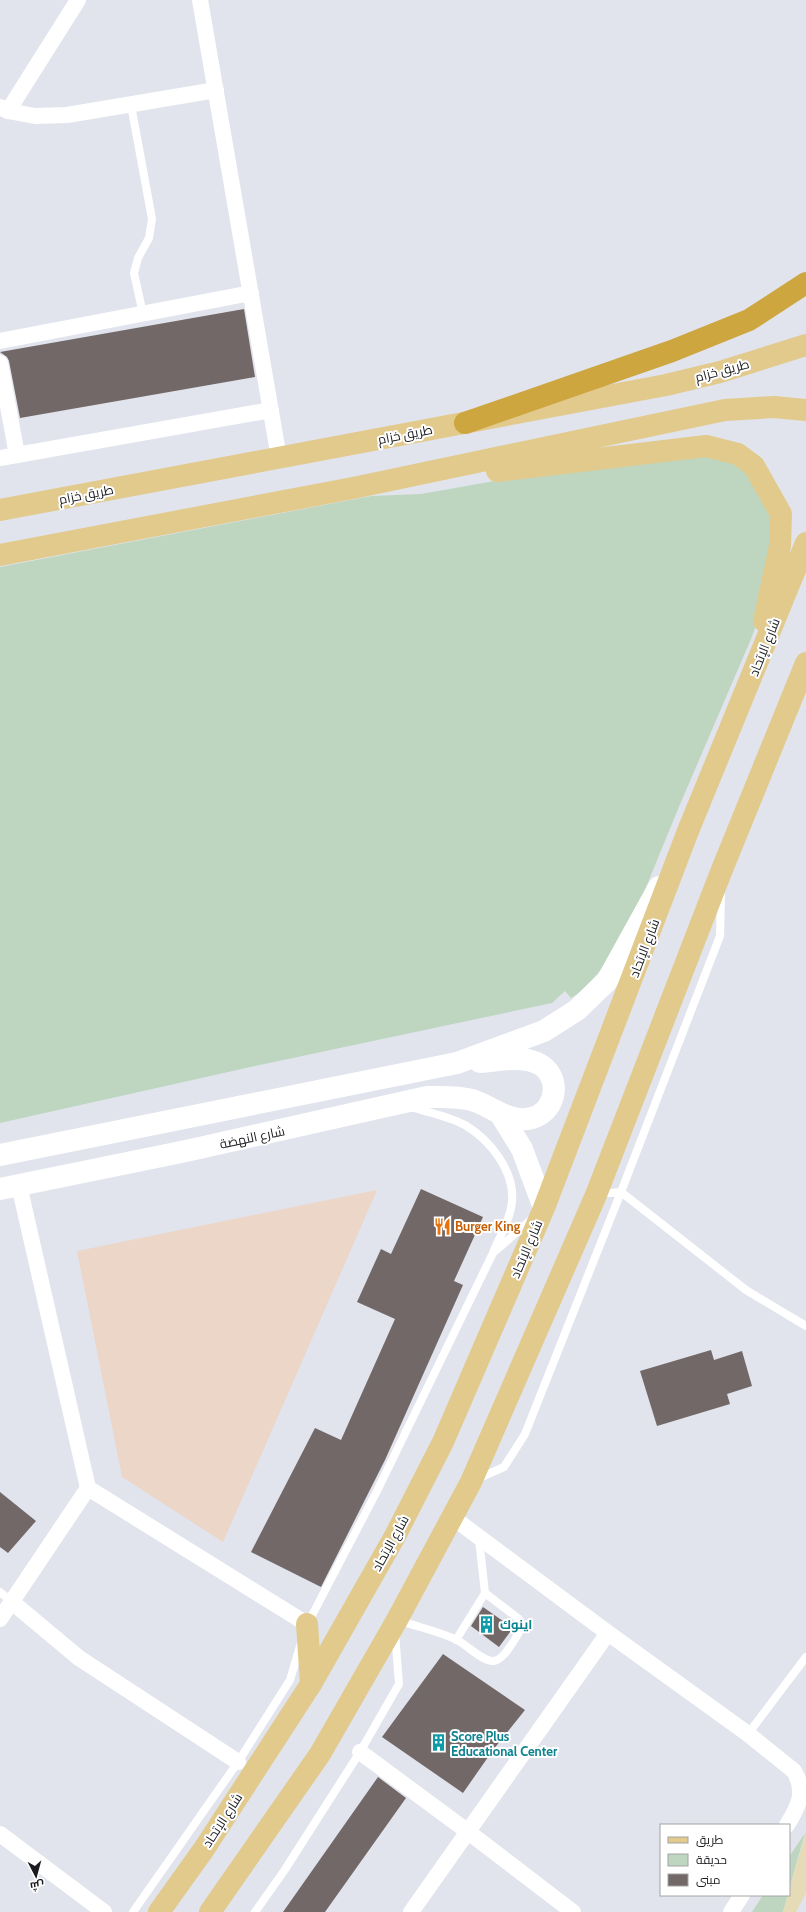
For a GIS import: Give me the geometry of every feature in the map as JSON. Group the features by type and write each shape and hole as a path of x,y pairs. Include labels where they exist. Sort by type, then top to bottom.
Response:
{"highway":[{"path":"465,423 672,351 749,320 806,283"}],"main road":[{"name":"طريق خزام","path":"0,510 666,384 720,372 806,345"},
{"path":"0,555 352,488 725,410 774,407 806,410"},
{"path":"352,488 706,446 738,454 754,466 781,514 780,546 753,674"},
{"name":"شارع الإتحاد","path":"159,1912 204,1849 310,1684 395,1536 443,1442 544,1208 688,831 806,543"},
{"path":"210,1912 320,1754 396,1622 471,1482 596,1195 721,872 806,663"},
{"path":"457,1063 544,1031 577,1010 607,981 688,831"},
{"path":"0,1155 457,1063 525,1059 538,1063 548,1071 554,1083 553,1096 547,1110 531,1118 515,1118 501,1115"},
{"name":"شارع النهضة","path":"10,1187 399,1105 427,1097 457,1096 474,1100 501,1115"},
{"path":"501,1115 522,1149 544,1208"},
{"path":"307,1624 310,1684"}],"street":[{"path":"78,0 4,109 35,116 67,115 216,90"},
{"path":"200,0 279,458"},
{"path":"0,340 251,293"},
{"path":"0,363 17,455"},
{"path":"0,458 271,410"},
{"path":"10,1187 88,1488 307,1624"},
{"path":"0,1619 88,1488"},
{"path":"452,1517 608,1633 748,1734 801,1778 804,1788 803,1798 788,1824"},
{"path":"12,1602 79,1658 238,1762"},
{"path":"411,1912 608,1633"},
{"path":"360,1752 573,1912"},
{"path":"0,1834 104,1912"},
{"path":"731,1912 741,1896"}],"lane":[{"path":"131,105 152,218 149,238 138,258 134,273 143,314"},
{"path":"471,1482 504,1467 525,1434 720,936 721,872"},
{"path":"133,1912 238,1762 290,1680 307,1624 377,1491 493,1253 508,1218 512,1201 509,1176 498,1156 480,1136 464,1125 447,1117 399,1105"},
{"path":"596,1195 621,1192 746,1290 806,1326"},
{"path":"493,1253 544,1208"},
{"path":"456,1640 485,1593 479,1537"},
{"path":"0,1592 12,1602"},
{"path":"255,1912 284,1871 360,1752 399,1684 396,1622 456,1640 488,1660 495,1661 502,1658 522,1626 519,1619 485,1593"},
{"path":"748,1734 806,1657"}],"shaded area":[{"path":"377,1190 223,1542 122,1477 77,1251"}],"green space":[{"path":"692,446 767,476 781,556 751,639 678,809 622,946 582,991 571,998 565,991 552,1003 255,1066 0,1123 0,567 371,496 421,494"},
{"path":"805,1833 790,1886 790,1856"},
{"path":"762,1896 788,1896 783,1912 752,1912"}],"sand":[{"path":"806,1832 806,1893 796,1912 783,1912 788,1896 790,1896 790,1888"}],"building":[{"path":"244,309 255,377 20,418 9,361 7,357 0,352"},
{"path":"421,1189 483,1217 454,1281 463,1285 385,1460 321,1587 251,1552 315,1428 341,1440 395,1319 357,1302 381,1249 391,1254"},
{"path":"711,1350 714,1360 742,1351 752,1386 727,1394 730,1404 657,1426 640,1371"},
{"path":"0,1492 36,1521 8,1553 0,1547"},
{"name":"اينوك","path":"483,1607 513,1628 499,1647 471,1626"},
{"path":"443,1654 525,1710 493,1750 463,1793 382,1737"},
{"path":"378,1777 406,1798 325,1912 283,1912"}],"place":[{"name":"Burger King","path":"442,1226"},
{"name":"اينوك","path":"487,1624"},
{"name":"Score Plus Educational Center","path":"438,1743"}]}
